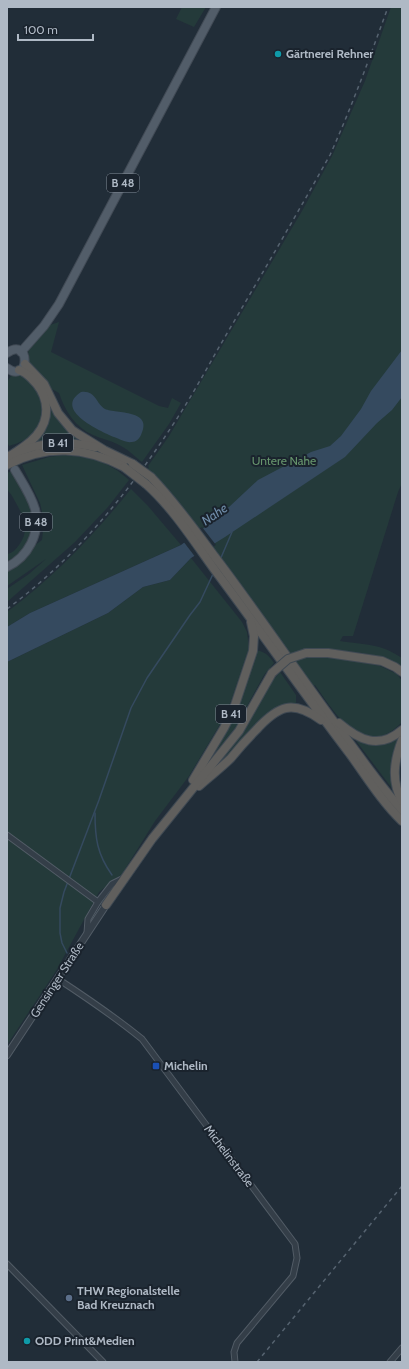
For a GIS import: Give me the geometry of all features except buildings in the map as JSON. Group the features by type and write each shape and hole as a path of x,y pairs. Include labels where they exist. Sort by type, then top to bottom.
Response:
{"highway":[{"path":"25,364 44,384 55,407 67,424 78,434 104,450"},
{"path":"10,455 37,435 43,425 46,414 46,403 40,389 25,372 19,370"},
{"name":"B 41","path":"10,455 34,447 54,444 84,445 104,450 133,464 148,480 160,498 189,529 369,769 402,810"},
{"name":"B 41","path":"7,465 33,454 65,450 95,455 124,467 148,480"},
{"name":"B 41","path":"240,598 250,617 328,726 389,807 402,821"},
{"name":"B 41","path":"180,802 224,728 234,708 254,648 254,636 250,617"},
{"name":"B 41","path":"180,802 239,731 272,672 288,659 306,653 328,652 382,661 391,664 402,672"},
{"name":"B 41","path":"180,802 225,764 265,720 276,711 289,708 302,709 311,713 328,726"},
{"path":"327,713 350,732 364,739 373,741 384,740 394,736 402,730"},
{"path":"402,740 396,758 394,771 395,784 402,802"},
{"path":"102,903 124,878 180,802"}],"main road":[{"name":"B 48","path":"21,352 52,316 63,298 216,7"},
{"path":"7,353 14,350 21,352 25,357 25,364 19,370 13,371 7,368"},
{"name":"B 48","path":"7,567 20,559 28,549 33,539 36,527 36,515 33,504 15,470"}],"street":[{"path":"7,835 102,903"},
{"name":"Gensinger Straße","path":"7,1055 87,934 102,903"},
{"name":"Michelinstraße","path":"58,980 103,1009 142,1039 295,1244 297,1258 293,1276 237,1343 234,1352 235,1362"},
{"path":"7,1264 103,1362"},
{"path":"390,1362 402,1348"}],"green space":[{"path":"182,7 206,7 194,27 176,19"},
{"name":"Untere Nahe","path":"391,7 402,7 402,483 353,636 343,636 340,641 372,645 387,650 402,658 402,667 388,659 370,654 335,650 330,658 380,666 397,674 402,681 401,723 387,734 370,737 351,729 334,712 315,685 313,687 146,471 169,436 302,211 332,156 365,81"},
{"path":"59,322 51,352 159,406 168,408 172,398 181,403 169,424 142,462 121,446 111,441 99,438 81,428 64,406 59,393 50,388 29,364 28,350 50,325"},
{"path":"14,374 19,374 33,385 41,400 42,416 39,425 29,437 9,446 7,442 7,382"},
{"path":"49,403 82,440 62,439 32,443"},
{"path":"63,455 82,457 102,462 129,480 108,507 75,542 7,602 7,589 29,574 46,559 7,586 7,572 24,560 34,546 42,540 44,521 40,503 22,465 49,457"},
{"path":"12,471 27,499 30,508 31,526 27,543 22,550 7,561 7,554 13,552 17,548 23,539 25,532 22,514 12,495 7,489 7,473"},
{"path":"131,489 148,506 181,545 30,613 7,627 7,612 24,599 73,555 103,523"},
{"path":"191,558 242,622 247,632 249,648 231,701 219,726 189,776 155,821 122,874 99,892 56,971 7,1045 7,662 108,613 143,587 170,580"},
{"path":"256,650 266,654 274,663 264,675 235,728 202,769"},
{"path":"280,672 296,695 296,705 289,705 239,746 203,780 268,686"},
{"path":"402,735 398,741 394,791 354,738 362,742"}],"water":[{"path":"402,350 402,397 392,410 377,423 345,457 191,558 170,580 143,587 108,613 7,662 7,627 30,613 181,545 209,524 216,515 229,507 258,480 311,452 330,446 341,436 361,409 371,391"},
{"path":"81,392 90,393 93,395 105,409 132,414 138,417 142,421 144,427 139,438 133,442 125,441 99,430 82,419 75,413 72,406 74,399"}],"pier":[{"path":"202,527 216,545 196,558 183,541"}],"waterway":[{"path":"220,560 232,532"},
{"path":"67,953 62,943 60,933 60,908 64,892 99,800 131,708 147,678 200,602 213,574"},
{"path":"95,813 96,838 98,846 103,860 112,875"}],"railway":[{"path":"7,609 54,569 97,525 137,477 180,414 330,155 368,63 388,7"},
{"path":"257,1362 402,1186"}],"place":[{"name":"Gärtnerei Rehner","path":"278,54"},
{"name":"Michelin","path":"156,1066"},
{"name":"THW Regionalstelle Bad Kreuznach","path":"69,1298"},
{"name":"ODD Print&Medien","path":"27,1341"}],"water label":[{"name":"Nahe","path":"214,514"}]}
